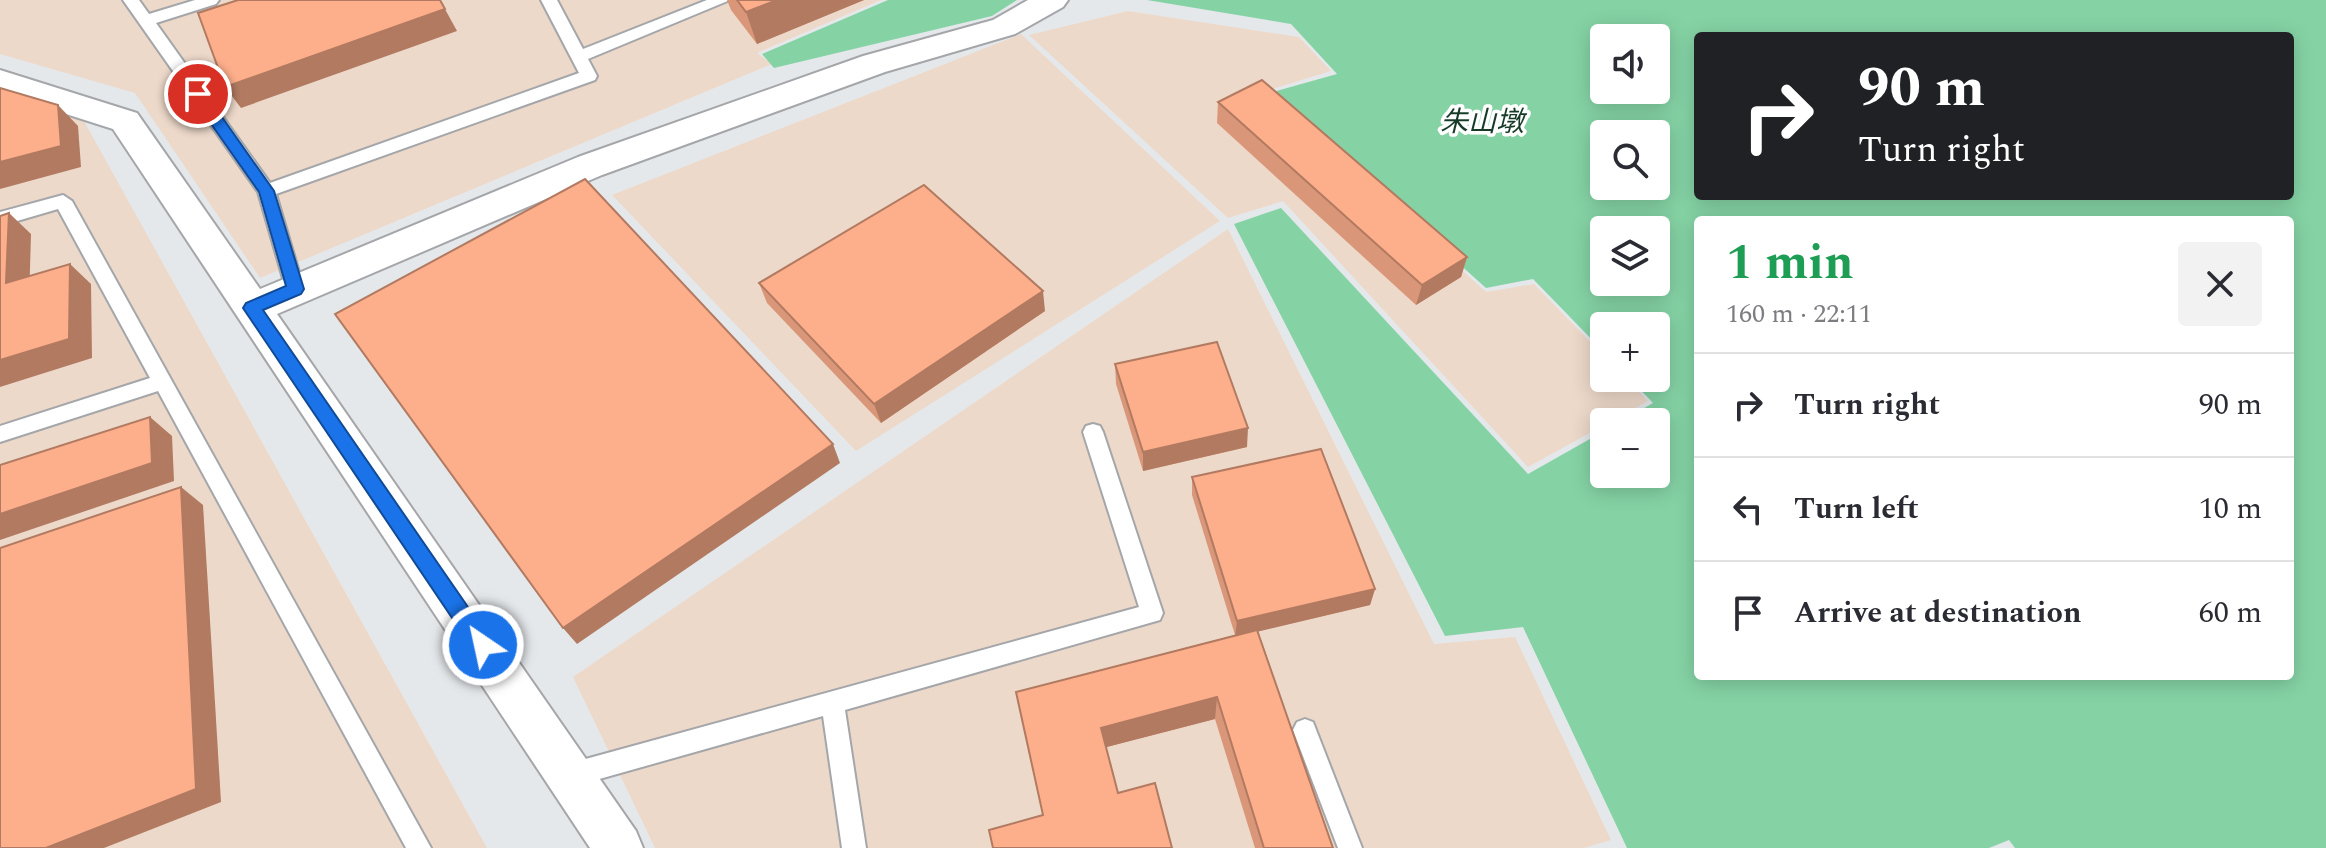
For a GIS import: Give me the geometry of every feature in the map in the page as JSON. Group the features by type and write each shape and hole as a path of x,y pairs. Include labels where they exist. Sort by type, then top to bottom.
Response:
{"street":[{"path":"252,308 590,166 874,64 1004,27 1052,0"},
{"path":"0,81 125,121 619,848"}],"lane":[{"path":"131,0 266,191 295,289"},
{"path":"146,21 211,0"},
{"path":"266,191 589,76 549,0"},
{"path":"579,56 722,0"},
{"path":"0,219 63,201 419,848"},
{"path":"0,434 162,382"},
{"path":"571,775 1152,613 1093,432"},
{"path":"832,702 854,848"},
{"path":"1305,730 1350,848"}],"shaded area":[{"path":"0,0 881,0 757,53 772,64 260,278 135,93 0,54"},
{"path":"1128,11 1299,37 1331,71 1263,92 1486,292 1534,284 1590,342 1590,392 1639,392 1648,401 1635,408 1590,408 1590,433 1528,467 1283,201 1228,218 1029,35"},
{"path":"1021,34 1220,221 856,451 612,195"},
{"path":"0,98 84,121 487,848 0,848"},
{"path":"1228,229 1434,644 1515,637 1611,840 1584,848 655,848 573,677"}],"green space":[{"path":"888,0 1017,0 992,16 774,68 762,54"},
{"name":"朱山墩","path":"1147,0 2326,0 2326,848 2015,848 2009,840 1989,848 1627,848 1523,627 1445,636 1234,224 1281,208 1528,474 1590,439 1590,488 1670,488 1670,408 1644,408 1653,403 1642,392 1670,392 1670,312 1590,312 1590,338 1533,279 1486,288 1269,93 1337,74 1291,24"}],"building":[{"path":"238,0 440,0 445,9 225,87 198,13"},
{"path":"737,0 777,0 746,12"},
{"path":"1262,80 1467,257 1422,285 1218,102"},
{"path":"0,88 58,105 61,146 0,162"},
{"path":"585,179 833,444 563,628 335,314"},
{"path":"924,185 1043,291 874,404 759,283"},
{"path":"9,213 6,283 70,264 69,339 0,360 0,216"},
{"path":"1217,342 1248,428 1143,452 1115,364"},
{"path":"150,417 152,463 0,514 0,465"},
{"path":"1321,449 1375,589 1237,621 1192,477"},
{"path":"181,487 196,789 46,848 0,848 0,548"},
{"path":"1257,630 1333,848 1264,848 1217,697 1101,728 1118,793 1155,783 1172,848 993,848 989,830 1043,815 1016,692"}],"route":[{"path":"198,94 266,191 295,289 252,308 483,645"}]}
